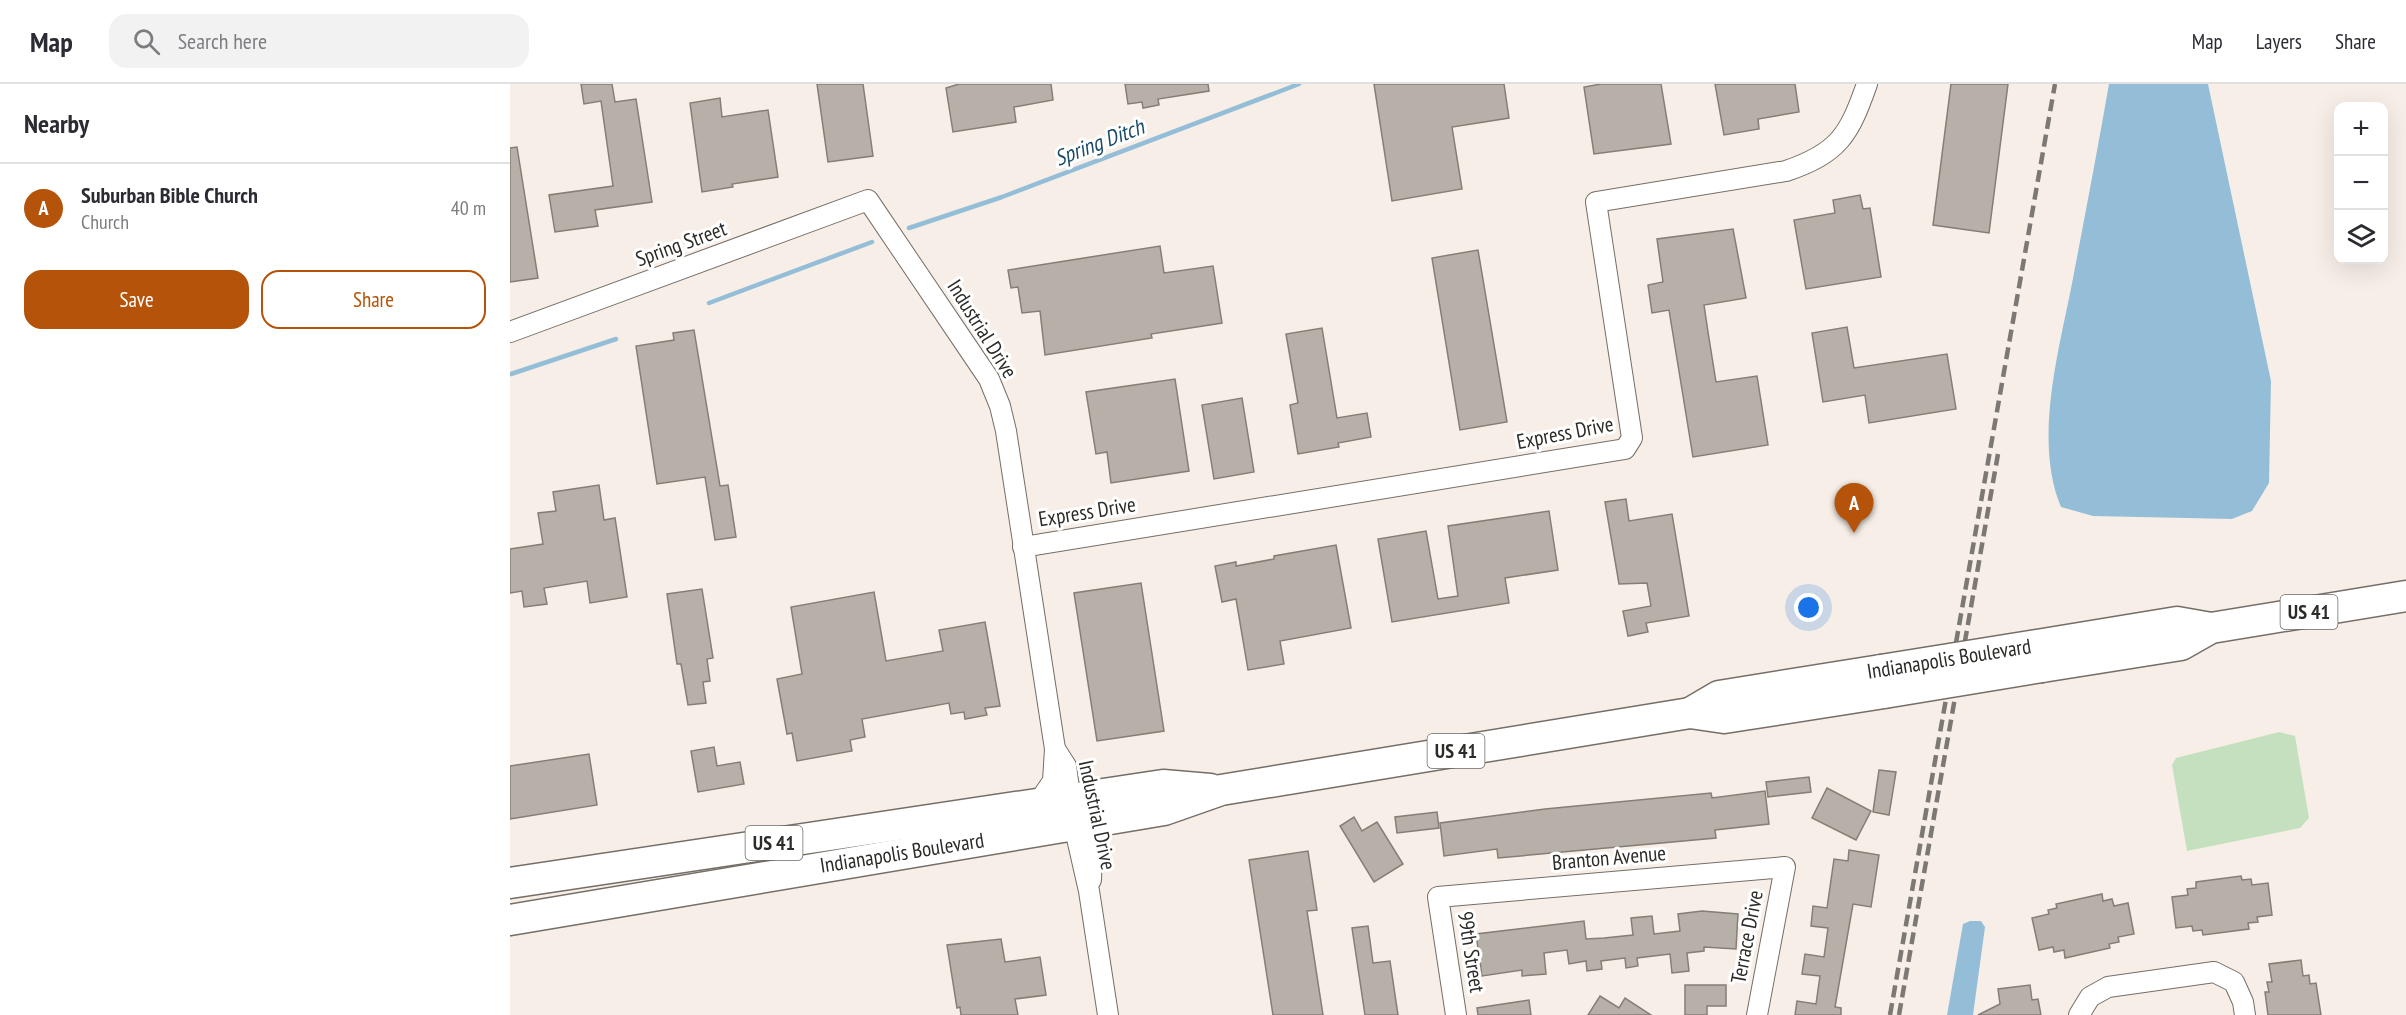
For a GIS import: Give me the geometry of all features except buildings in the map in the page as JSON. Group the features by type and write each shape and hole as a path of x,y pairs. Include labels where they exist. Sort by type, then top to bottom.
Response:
{"highway":[{"name":"Indianapolis Boulevard","path":"510,920 1083,814 1163,785 1221,790 1690,712 1719,696 1882,681 2039,656 2177,622 2211,628 2406,596"},
{"name":"Indianapolis Boulevard","path":"510,884 1038,803 1083,814"}],"street":[{"name":"Express Drive","path":"1023,547 1625,449 1632,438 1596,202 1786,171 1810,163 1835,147 1853,124 1867,84"},
{"name":"Industrial Drive","path":"868,200 988,379 1006,431 1055,749 1053,781 1038,803"},
{"name":"Spring Street","path":"510,332 868,200"},
{"name":"Industrial Drive","path":"1055,749 1066,765 1092,844 1093,857 1089,891"},
{"name":"Industrial Drive","path":"1083,814 1089,891 1108,1015"},
{"name":"Branton Avenue","path":"1438,897 1785,867"},
{"name":"Terrace Drive","path":"1757,1015 1785,867"},
{"name":"99th Street","path":"1438,897 1456,1015"},
{"path":"2079,1015 2090,997 2108,987 2214,972 2234,982 2243,1002 2245,1015"}],"green space":[{"path":"2279,732 2295,736 2309,818 2300,828 2187,851 2172,765 2176,758"}],"water":[{"path":"2109,84 2208,84 2271,381 2269,483 2252,511 2232,519 2093,516 2061,507 2053,480 2049,451 2052,391"},
{"path":"1970,921 1981,921 1985,927 1973,1015 1947,1015 1963,924"}],"waterway":[{"name":"Spring Ditch","path":"909,228 1002,197 1299,84"},
{"name":"Spring Ditch","path":"709,303 872,242"},
{"name":"Spring Ditch","path":"511,374 616,339"}],"railway":[{"path":"1890,1015 2055,84"},
{"path":"1899,1015 1998,454"}],"place":[{"name":"Suburban Bible Church","path":"1854,533"}]}
